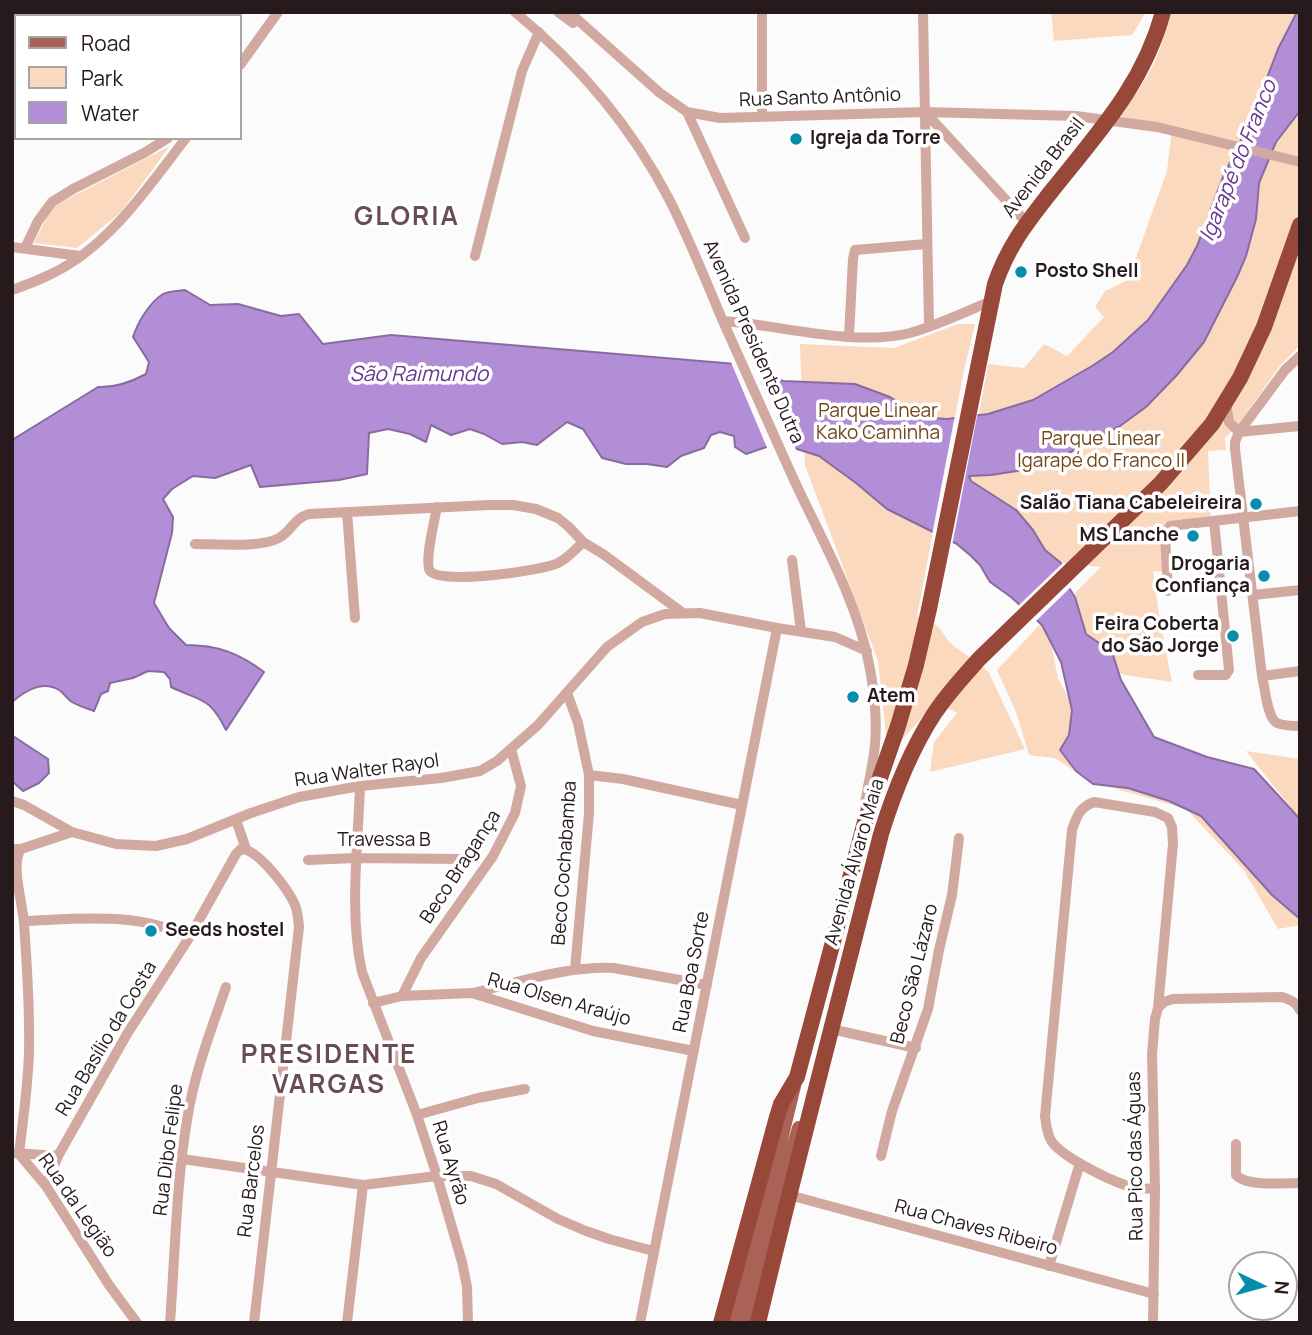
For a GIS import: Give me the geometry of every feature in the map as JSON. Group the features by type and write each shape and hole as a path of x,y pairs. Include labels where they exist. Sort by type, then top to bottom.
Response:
{"highway":[{"name":"Avenida Brasil","path":"979,359 990,301 1003,262 1018,235 1109,120 1136,79 1148,57 1163,12"},
{"path":"1212,424 1244,370 1264,327 1300,225"},
{"name":"Avenida Álvaro Maia","path":"797,1077 866,817 908,695 929,609 979,359"},
{"name":"Avenida Álvaro Maia","path":"758,1323 781,1186 815,1097 890,804 915,746 934,714 979,659 1161,483 1212,424"},
{"path":"721,1323 776,1117 797,1077"}],"main road":[{"name":"Avenida Álvaro Maia","path":"747,1323 781,1186 797,1077"},
{"path":"736,1323 781,1186"}],"street":[{"path":"242,62 278,12"},
{"name":"Avenida Presidente Dutra","path":"515,12 581,73 602,97 639,148 668,197 800,493 822,535 860,629 867,652 876,729"},
{"path":"558,12 607,47"},
{"name":"Rua Santo Antônio","path":"569,12 660,93 687,112 720,118 925,112 1054,114 1157,127 1300,162"},
{"path":"762,12 762,117"},
{"path":"923,12 929,326"},
{"path":"475,256 522,71 539,32"},
{"path":"687,112 745,238"},
{"path":"925,112 1027,223"},
{"path":"25,248 44,211 58,197 165,140"},
{"path":"12,290 55,273 80,256 117,224 184,140"},
{"path":"849,336 855,250 926,244"},
{"path":"12,247 80,256"},
{"path":"723,321 804,332 878,337 899,335 929,326 990,301"},
{"path":"1300,356 1286,370 1235,442 1262,676 1273,719 1284,725 1300,726"},
{"path":"1228,397 1226,403 1229,422"},
{"path":"1212,424 1219,421 1229,422 1240,432 1300,426"},
{"path":"195,544 270,542 285,534 300,516 309,514 513,505 536,509 558,519 583,542 683,613"},
{"path":"437,507 428,568 437,576 446,578 507,574 545,568 568,557 583,542"},
{"path":"1168,591 1165,535 1170,526 1300,511"},
{"path":"347,512 355,618"},
{"path":"1198,674 1229,673 1214,521"},
{"path":"792,559 801,631"},
{"path":"1253,595 1300,590"},
{"name":"Rua Walter Rayol","path":"12,801 72,832 116,844 156,846 187,839 276,803 299,797 360,786 441,778 480,771 497,761 538,725 607,647 629,630 654,617 683,613 714,615 835,637 867,652"},
{"name":"Rua Boa Sorte","path":"640,1323 777,628"},
{"path":"835,637 860,629"},
{"path":"1262,676 1300,671"},
{"name":"Beco Cochabamba","path":"566,693 577,720 589,775 589,813 575,969"},
{"name":"Avenida Álvaro Maia","path":"866,817 876,729"},
{"name":"Beco Bragança","path":"402,996 421,958 493,856 515,813 521,786 511,749"},
{"path":"589,775 623,779 742,805"},
{"name":"Rua Ayrão","path":"360,786 356,858 356,939 362,972 417,1115 437,1176 462,1262 467,1287 468,1323"},
{"name":"Rua Pico das Águas","path":"1080,1163 1051,1141 1045,1116 1072,830 1077,813 1085,805 1094,802 1155,812 1168,818 1174,844 1152,1054 1156,1189 1153,1323"},
{"path":"236,820 248,850"},
{"path":"17,849 72,832"},
{"name":"Beco São Lázaro","path":"881,1156 892,1111 928,1009 952,895 959,838"},
{"name":"Rua da Legião","path":"17,849 16,866 24,920 29,1051 25,1103 15,1153 46,1186 109,1285 137,1323"},
{"name":"Rua Basílio da Costa","path":"46,1186 58,1156 127,1034 189,938 230,863 241,849 248,850"},
{"name":"Rua Barcelos","path":"248,850 273,874 293,901 299,927 254,1323"},
{"name":"Travessa B","path":"308,860 461,859"},
{"path":"24,920 103,918 165,928 189,938"},
{"path":"472,993 575,969 614,968 707,985"},
{"name":"Rua Dibo Felipe","path":"170,1323 181,1159 192,1091 226,987"},
{"name":"Rua Olsen Araújo","path":"373,1003 402,996 472,993 593,1031 694,1051"},
{"path":"1158,1008 1164,1002 1174,999 1282,997 1297,1004 1300,1010"},
{"path":"831,1029 916,1048"},
{"path":"417,1115 478,1098 525,1089"},
{"path":"1236,1144 1238,1178 1251,1182 1300,1183"},
{"path":"15,1153 58,1156"},
{"path":"181,1159 363,1185 437,1176 471,1176 496,1184 567,1223 609,1239 653,1251"},
{"path":"1049,1266 1080,1163 1129,1186 1156,1189"},
{"path":"347,1323 363,1185"},
{"name":"Rua Chaves Ribeiro","path":"781,1186 1049,1266 1154,1294"}],"green space":[{"path":"1051,12 1146,12 1132,35 1054,41"},
{"name":"Parque Linear Igarapé do Franco II","path":"1169,12 1300,12 1300,345 1279,367 1238,425 1225,438 1226,450 1208,451 1211,525 1166,531 1168,572 1153,571 1172,682 1125,675 1097,665 1075,593 1101,567 1061,563 1045,550 1016,510 968,476 988,364 1024,368 1044,344 1067,356 1104,317 1095,307 1105,291 1128,280 1167,171 1172,127 1118,116 1151,68 1160,49"},
{"path":"170,146 121,212 77,248 34,243 52,207"},
{"name":"Parque Linear Kako Caminha","path":"958,324 975,324 917,616 938,626 950,643 988,671 1025,749 930,772 934,742 957,713 936,702 899,743 886,734 878,661 805,465 800,344 894,348"},
{"path":"1046,618 1058,678 1093,745 1146,767 1300,895 1300,925 1278,929 1243,869 1186,809 1089,781 1055,758 1029,755 1016,712 997,670"},
{"path":"1246,751 1300,759 1300,819"}],"water":[{"path":"1297,12 1300,12 1300,111 1276,142 1259,183 1256,219 1246,256 1204,342 1146,407 1120,426 1055,460 1017,471 969,476 971,481 1016,510 1045,550 1061,563 1086,634 1112,652 1121,680 1154,737 1207,757 1254,769 1299,818 1300,919 1272,895 1201,816 1169,801 1128,788 1093,784 1076,771 1060,750 1069,735 1072,710 1061,662 1042,625 990,582 980,565 957,544 887,509 819,456 778,443 746,454 735,447 734,436 720,432 711,435 704,448 681,456 667,467 626,464 602,458 583,429 567,422 537,445 522,442 502,444 470,429 451,435 431,425 426,442 410,434 388,429 369,433 367,474 339,480 260,487 251,465 215,478 193,476 172,489 163,499 173,517 172,533 154,603 169,628 186,645 227,651 264,672 226,730 209,705 171,687 170,679 164,672 148,671 133,678 110,683 108,691 101,694 94,711 72,702 59,690 46,686 28,691 12,702 12,440 98,387 123,384 146,374 149,362 133,337 145,313 163,294 185,290 210,305 238,304 281,316 299,314 323,344 391,335 748,365 783,381 855,384 933,418 988,414 1033,400 1092,366 1113,352 1148,320 1187,265 1197,246 1223,177 1252,117 1278,49"},
{"path":"12,722 13,736 48,759 49,773 39,783 23,791 12,781"}],"pier":[{"path":"730,360 748,362 760,367 797,452 778,447 768,450"},
{"path":"978,411 952,546 932,535 955,415"},
{"path":"1064,562 1072,586 1034,623 1017,607"}],"place":[{"name":"Igreja da Torre","path":"796,139"},
{"name":"Posto Shell","path":"1021,272"},
{"name":"Salão Tiana Cabeleireira","path":"1256,504"},
{"name":"MS Lanche","path":"1193,536"},
{"name":"Drogaria Confiança","path":"1264,576"},
{"name":"Feira Coberta do São Jorge","path":"1233,636"},
{"name":"Atem","path":"853,697"},
{"name":"Seeds hostel","path":"151,931"}],"district":[{"name":"GLORIA","path":"407,218"},
{"name":"PRESIDENTE VARGAS","path":"329,1071"}],"water label":[{"name":"Igarapé do Franco","path":"1239,161"},
{"name":"São Raimundo","path":"419,375"}]}
